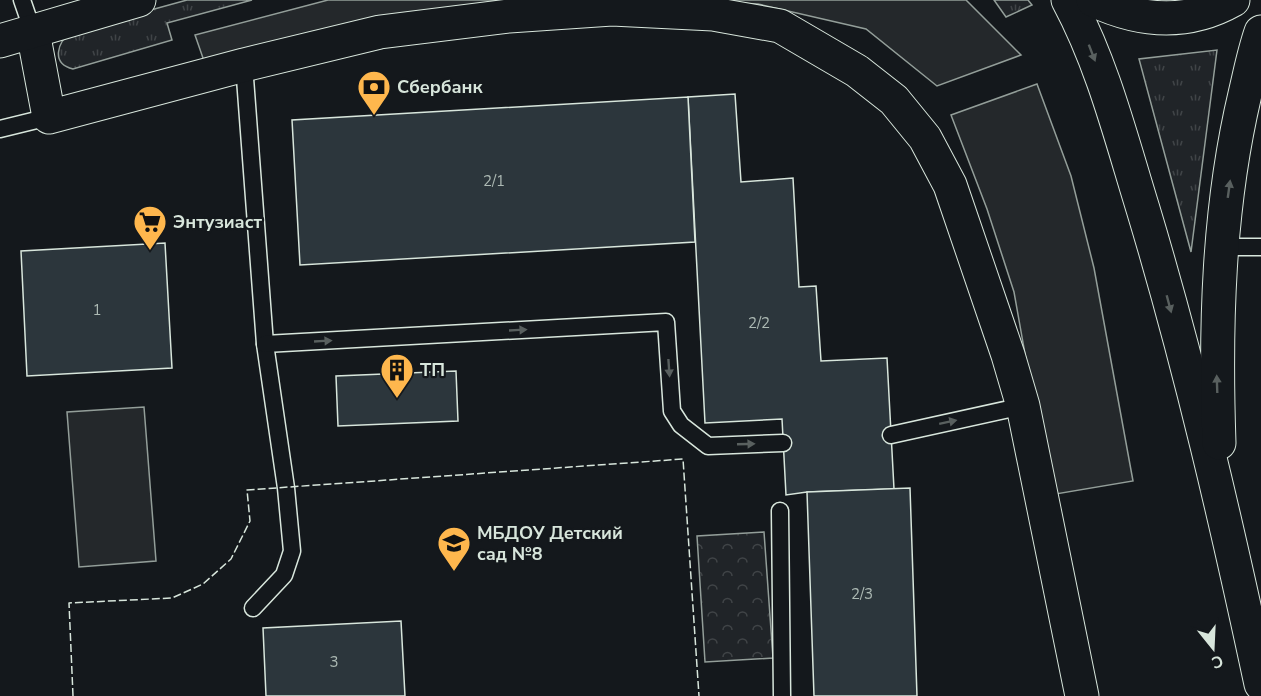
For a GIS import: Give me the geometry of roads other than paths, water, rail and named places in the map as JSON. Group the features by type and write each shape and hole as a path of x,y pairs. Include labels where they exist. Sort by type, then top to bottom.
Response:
{"street":[{"path":"0,41 139,0"},
{"path":"1068,0 1090,47 1114,113 1154,248 1227,526 1261,684"},
{"path":"1093,0 1118,12 1150,18 1185,18 1219,8 1233,0"},
{"path":"33,32 49,117 244,64 380,32 509,16 612,9 713,14 780,26 856,71 894,100 925,138 950,186 1008,355 1023,406 1082,696"},
{"path":"1227,526 1220,462 1216,375 1221,247 1237,130 1261,32"}],"lane":[{"path":"22,0 33,32"},
{"path":"244,64 265,344 286,488 292,551 284,575 253,608"},
{"path":"0,129 49,117"},
{"path":"1221,247 1261,247"},
{"path":"265,344 666,322 672,411 681,425 708,446 783,443"},
{"path":"891,435 1023,406"},
{"path":"780,511 782,696"}],"place":[{"name":"Сбербанк","path":"374,116"},
{"name":"Энтузиаст","path":"150,251"},
{"name":"ТП","path":"397,399"},
{"name":"МБДОУ Детский сад №8","path":"454,572"}]}
